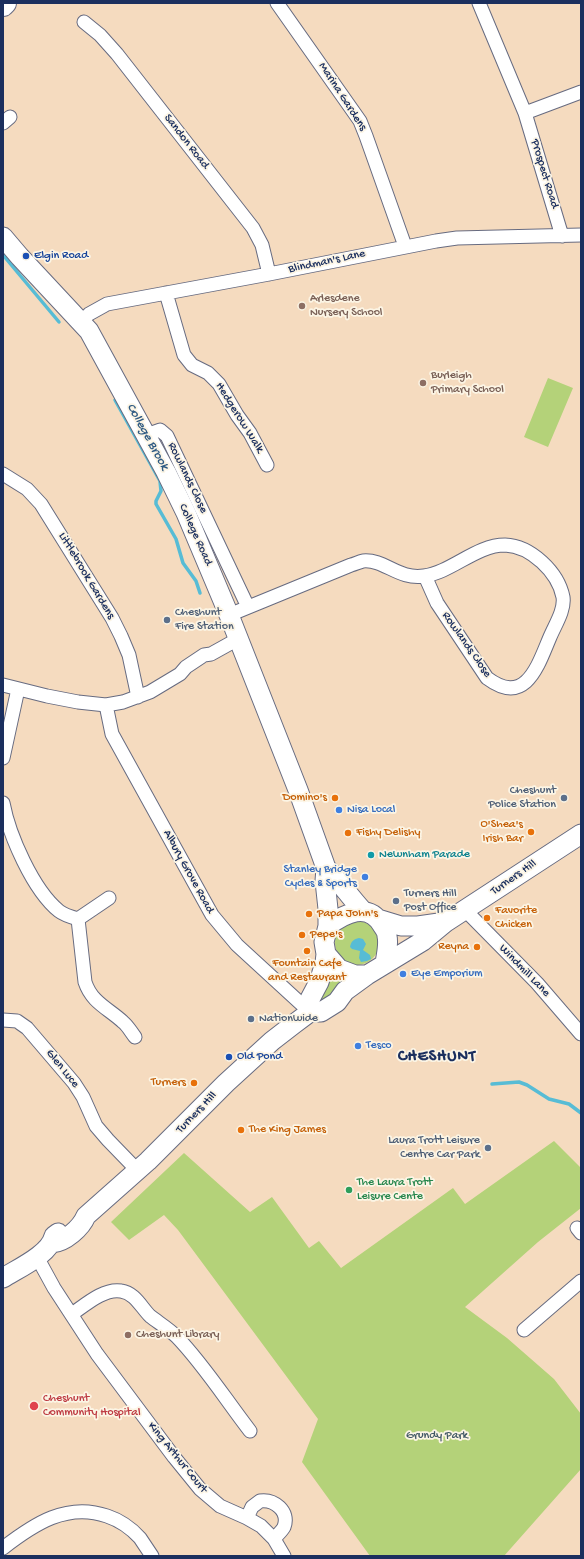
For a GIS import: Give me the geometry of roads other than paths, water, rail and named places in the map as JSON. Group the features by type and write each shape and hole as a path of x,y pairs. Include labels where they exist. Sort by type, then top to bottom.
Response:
{"main road":[{"name":"College Road","path":"3,237 44,284 89,331 109,365 186,513 229,615 298,790 326,868 371,915"},
{"name":"Turners Hill","path":"385,964 423,941 446,922 581,834"},
{"name":"College Road","path":"326,868 325,881 328,926"},
{"path":"310,1012 310,999 319,982 325,963 326,954 324,942 328,926 341,916 352,912 371,915 387,935 388,949 385,964 367,974 355,975 339,969 326,954"},
{"name":"Turners Hill","path":"371,915 401,926 418,926 446,922"},
{"name":"Turners Hill","path":"3,1278 37,1257 52,1243 54,1236 77,1218 86,1216 138,1171 226,1083 272,1041 310,1012 321,1012 337,1002 345,991 367,974"}],"street":[{"name":"Marina Gardens","path":"277,3 360,121 405,246"},
{"name":"Prospect Road","path":"479,3 525,113 562,236"},
{"name":"Sandon Road","path":"84,22 117,54 253,228 262,244 269,274"},
{"path":"525,113 581,92"},
{"name":"Blindman's Lane","path":"81,322 89,314 107,304 269,274 405,246 457,238 581,235"},
{"name":"Hedgerow Walk","path":"166,293 184,355 196,369 208,373 219,384 237,415 250,433 267,466"},
{"name":"Rowlands Close","path":"146,435 160,430 167,436 248,607"},
{"name":"Littlebrook Gardens","path":"3,474 27,489 41,504 112,618 129,655 138,697"},
{"name":"Rowlands Close","path":"229,615 351,564 364,561 376,563 402,575 414,577 425,576 489,547 505,545 520,548 533,555 551,571 563,598 561,611 536,670 530,679 521,685 509,688 496,685 487,678 437,603 425,576"},
{"path":"3,685 47,696 106,705 123,702 150,692 180,674 186,667 204,655 211,654 238,639"},
{"path":"3,758 18,689"},
{"name":"Albury Grove Road","path":"106,705 112,734 212,915 237,945 310,1012"},
{"path":"3,803 18,848 38,887 46,898 60,912 78,919"},
{"path":"78,919 109,898"},
{"name":"Windmill Lane","path":"466,910 537,983 581,1034"},
{"path":"78,919 85,982 88,991 95,1000 124,1023 135,1037"},
{"name":"Glen Luce","path":"3,1020 17,1021 26,1028 74,1083 83,1097 96,1126 138,1171"},
{"name":"King Arthur Court","path":"37,1257 54,1288 97,1354 174,1457 200,1489 220,1506 261,1526 274,1539 284,1556"},
{"path":"524,1330 581,1282"},
{"path":"72,1314 109,1292 120,1290 130,1294 151,1316 176,1336 197,1361 250,1431"},
{"path":"247,1518 252,1508 260,1501 270,1501 275,1503 283,1511 286,1516 286,1521 282,1530 274,1539"},
{"path":"3,1548 36,1525 54,1517 78,1511 95,1512 112,1518 126,1526 139,1538 152,1556"}],"water":[{"path":"359,938 363,939 366,944 363,950 370,955 371,959 367,961 361,962 359,958 360,951 350,947 353,941"}],"waterway":[{"name":"College Brook","path":"3,255 59,322"},
{"name":"College Brook","path":"115,400 160,481 161,491 156,504 176,539 183,563 196,581 200,593"},
{"name":"College Brook","path":"492,1084 519,1082 527,1085 549,1099 569,1104 581,1113"}],"place":[{"name":"Elgin Road","path":"26,256"},
{"name":"Arlesdene Nursery School","path":"302,306"},
{"name":"Burleigh Primary School","path":"423,383"},
{"name":"Cheshunt Fire Station","path":"167,620"},
{"name":"Domino's","path":"335,798"},
{"name":"Cheshunt Police Station","path":"564,798"},
{"name":"Nisa Local","path":"339,810"},
{"name":"O'Shea's Irish Bar","path":"531,832"},
{"name":"Fishy Delishy","path":"348,833"},
{"name":"Newnham Parade","path":"371,855"},
{"name":"Stanley Bridge Cycles & Sports","path":"365,877"},
{"name":"Turners Hill Post Office","path":"396,901"},
{"name":"Papa John's","path":"309,914"},
{"name":"Favorite Chicken","path":"487,918"},
{"name":"Pepe's","path":"302,935"},
{"name":"Reyna","path":"477,947"},
{"name":"Fountain Cafe and Restaurant","path":"307,951"},
{"name":"Eye Emporium","path":"403,974"},
{"name":"Nationwide","path":"251,1019"},
{"name":"Tesco","path":"358,1046"},
{"name":"Old Pond","path":"229,1057"},
{"name":"Turners","path":"194,1083"},
{"name":"The King James","path":"241,1130"},
{"name":"Laura Trott Leisure Centre Car Park","path":"488,1148"},
{"name":"The Laura Trott Leisure Cente","path":"349,1190"},
{"name":"Cheshunt Library","path":"128,1335"},
{"name":"Cheshunt Community Hospital","path":"34,1406"}],"district":[{"name":"CHESHUNT","path":"437,1058"}],"park label":[{"name":"Grundy Park","path":"437,1436"}]}
